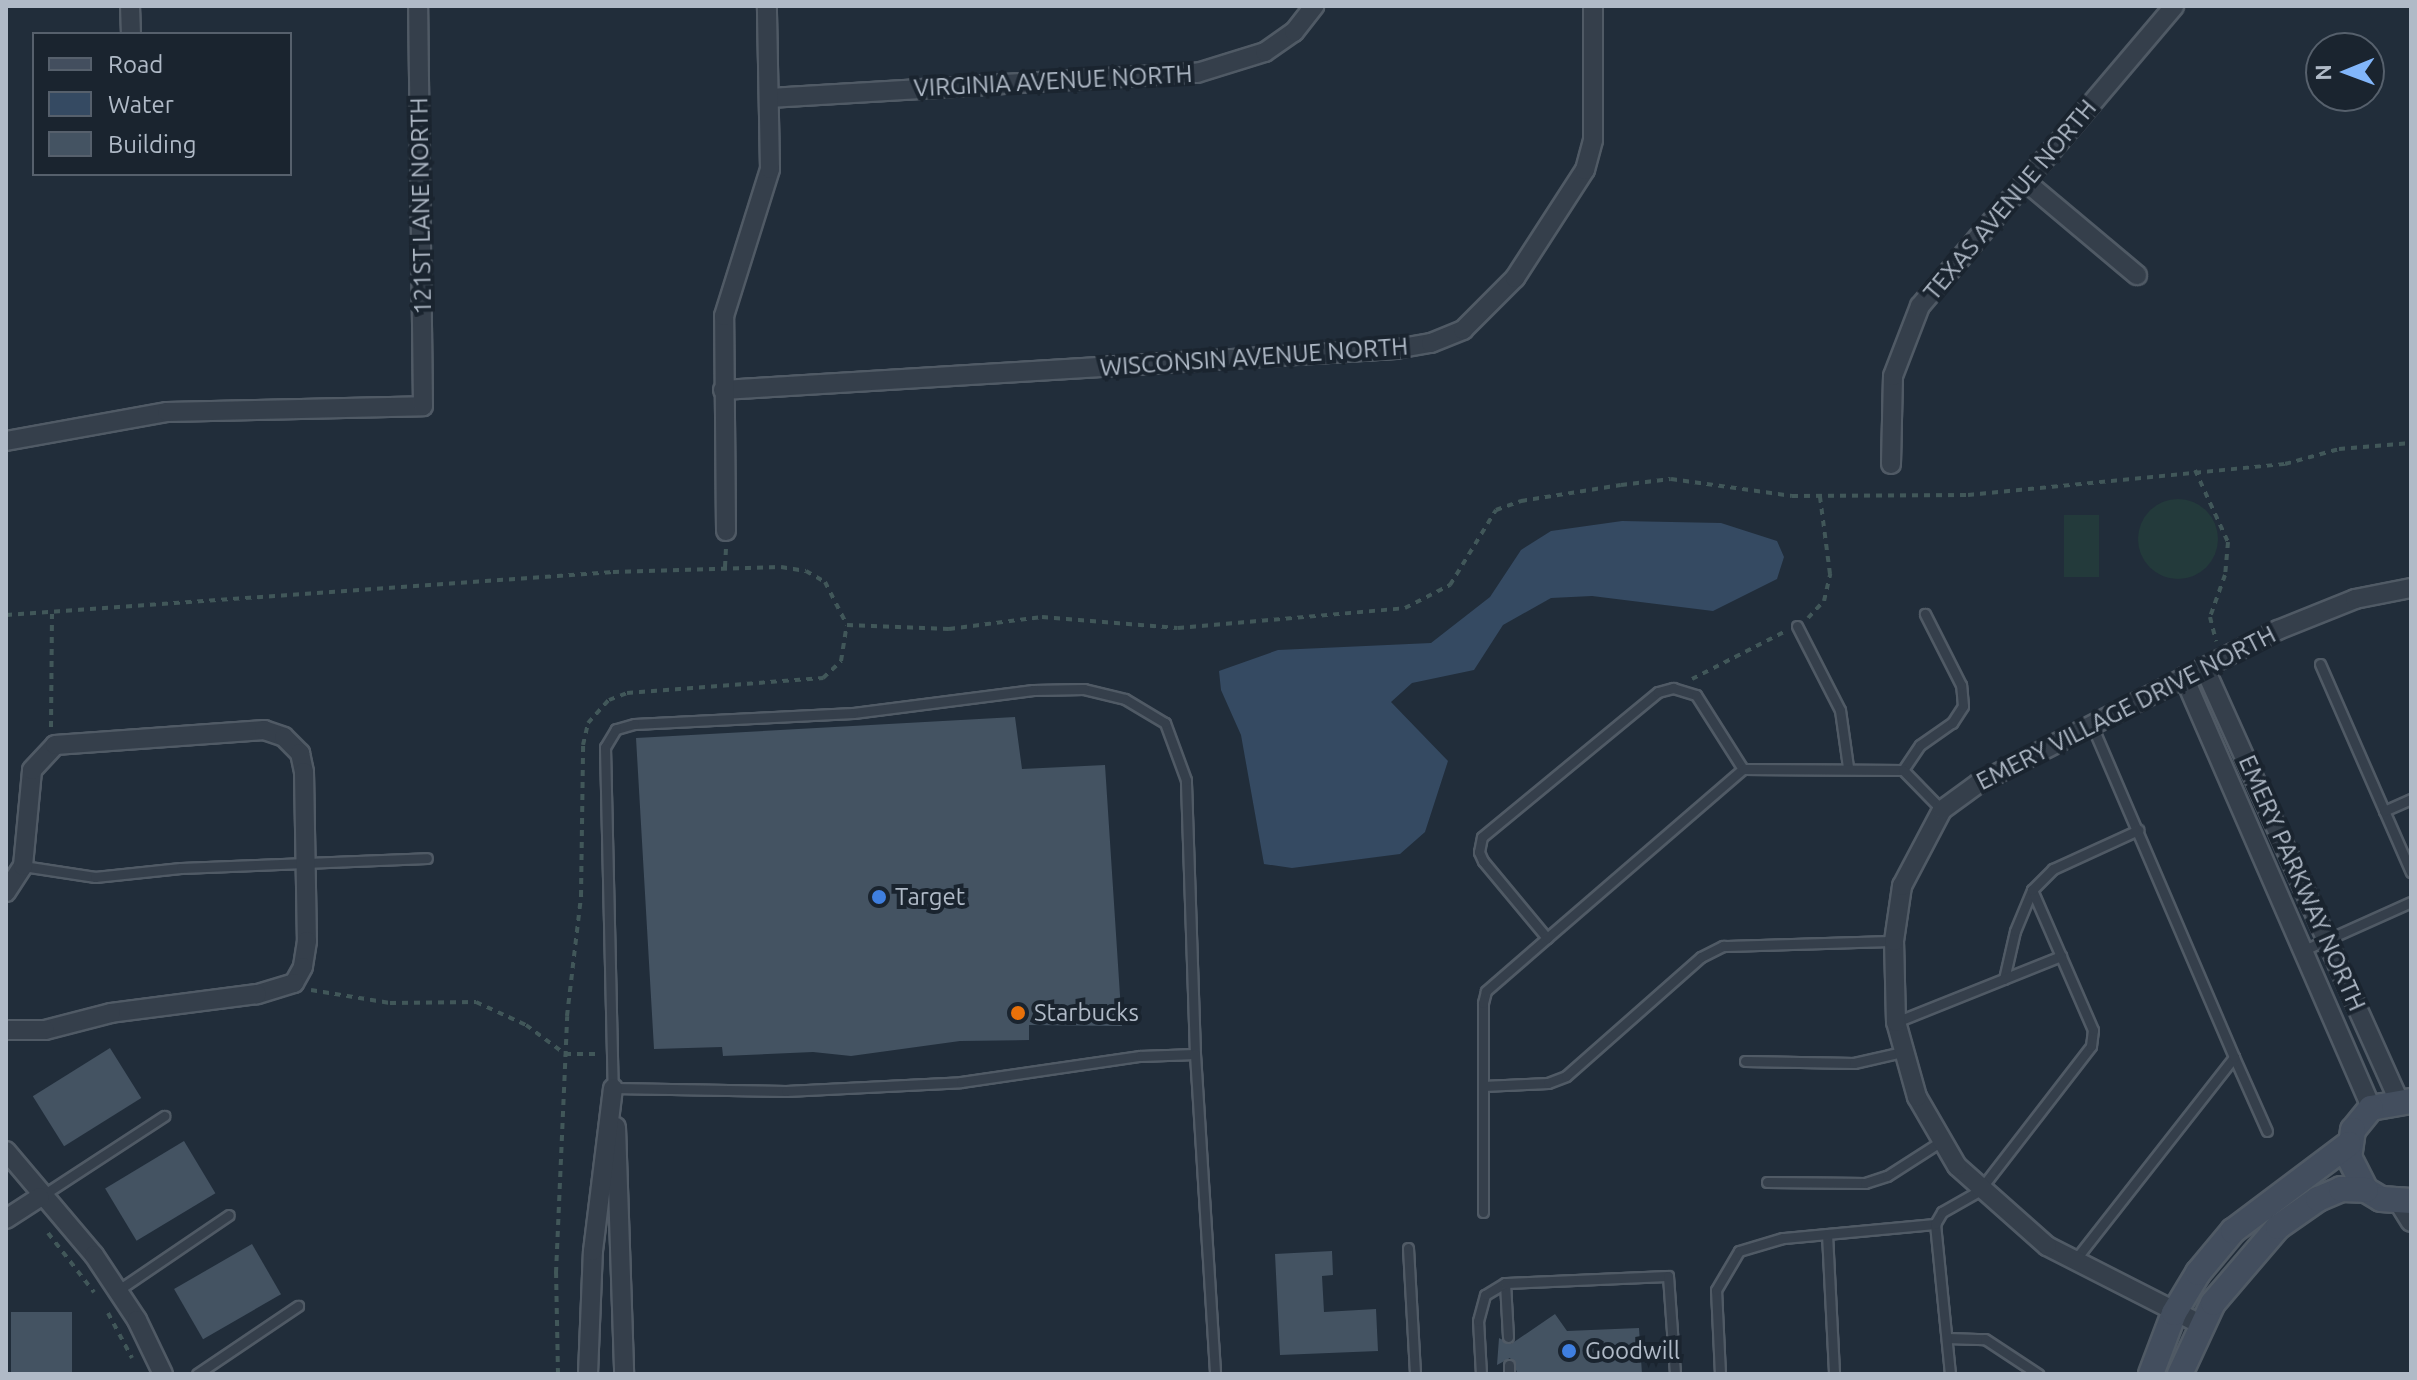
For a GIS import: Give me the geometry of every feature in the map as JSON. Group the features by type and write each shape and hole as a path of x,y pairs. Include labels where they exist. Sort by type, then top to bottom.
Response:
{"street":[{"path":"130,6 131,32"},
{"name":"121ST LANE NORTH","path":"6,441 167,412 423,406 418,6"},
{"path":"726,531 724,316 731,282 770,169 767,6"},
{"name":"VIRGINIA AVENUE NORTH","path":"770,98 1197,73 1233,66 1265,52 1294,32 1314,6"},
{"name":"WISCONSIN AVENUE NORTH","path":"723,390 1396,349 1463,330 1515,278 1585,170 1594,117 1593,6"},
{"name":"TEXAS AVENUE NORTH","path":"1891,464 1893,376 1920,306 2174,6"},
{"path":"2026,182 2137,275"},
{"name":"EMERY VILLAGE DRIVE NORTH","path":"2202,1325 2073,1263 1979,1191 1940,1142 1902,1052 1896,1022 1894,941 1908,869 1942,810 1979,783 2091,723 2337,605 2411,588"},
{"name":"EMERY PARKWAY NORTH","path":"2204,667 2405,1100"},
{"name":"EMERY PARKWAY NORTH","path":"2184,677 2371,1108"},
{"path":"6,892 23,866 32,770 55,745 264,730 284,737 300,753 304,772 307,941 303,967 294,983 257,994 111,1013 45,1030 6,1030"},
{"path":"588,1374 593,1251 613,1088"},
{"path":"613,1088 624,1374"},
{"path":"2151,1374 2174,1313 2198,1273 2233,1231 2349,1144 2361,1118 2371,1108 2405,1100"},
{"path":"2349,1144 2352,1169 2366,1190"},
{"path":"6,1151 34,1201 94,1255 163,1374"},
{"path":"2180,1374 2202,1325 2232,1278 2278,1227 2318,1199 2341,1189 2366,1190 2407,1209"},
{"path":"6,1219 34,1201"}],"lane":[{"path":"1903,770 1920,745 1960,716 1963,706 1961,685 1925,614"},
{"path":"1797,626 1840,710 1848,767"},
{"path":"2320,664 2411,872"},
{"path":"1547,938 1483,861 1479,852 1482,837 1641,701 1673,688 1687,690 1708,707 1743,769"},
{"path":"1195,1054 1140,1056 961,1082 786,1091 613,1088 603,767 605,747 616,729 853,713 940,705 980,695 1084,689 1125,699 1165,723 1186,780 1195,1054 1215,1374"},
{"path":"2091,723 2267,1131"},
{"path":"1483,1212 1486,991 1743,769 1848,767 1903,770 1942,810"},
{"path":"2384,811 2411,799"},
{"path":"2004,979 2015,931 2032,890 2053,869 2138,830"},
{"path":"23,866 95,877 305,862 427,858"},
{"path":"1950,1374 1935,1224 1942,1212 1979,1191 2091,1046 2093,1030 2032,890"},
{"path":"2304,950 2411,902"},
{"path":"1483,1086 1548,1083 1566,1076 1701,957 1723,946 1894,941"},
{"path":"1896,1022 2061,956"},
{"path":"1745,1061 1854,1063 1902,1052"},
{"path":"2073,1263 2234,1057"},
{"path":"34,1201 164,1116"},
{"path":"1767,1182 1876,1181 1940,1142"},
{"path":"117,1291 229,1215"},
{"path":"1720,1374 1716,1290 1725,1267 1739,1251 1760,1242 1935,1224"},
{"path":"1827,1234 1834,1374"},
{"path":"1408,1248 1415,1374"},
{"path":"1481,1374 1478,1321 1485,1295 1505,1283 1668,1276 1675,1374"},
{"path":"1505,1283 1508,1337"},
{"path":"197,1374 298,1306"},
{"path":"1947,1338 1985,1339 2038,1374"}],"path":[{"path":"847,625 933,629 1042,617 1178,628 1383,611 1417,604 1450,585 1490,515 1521,501 1671,479 1820,497 1986,494 2195,470 2285,464 2339,449 2411,443"},
{"path":"2195,470 2228,542 2225,575 2210,617 2222,658"},
{"path":"1687,690 1695,673 1797,626 1824,601 1829,588 1820,497"},
{"path":"6,615 613,572 781,567 806,571 825,582 847,625 841,661 823,678 627,693 597,709 583,745 581,896 565,1054 558,1374"},
{"path":"52,614 48,716 55,745"},
{"path":"294,983 363,1001 476,1002 526,1025 565,1054 611,1054"},
{"path":"34,1201 103,1304 140,1373"}],"green space":[{"path":"2170,499 2186,499 2207,510 2218,531 2218,547 2207,568 2186,579 2170,579 2156,573 2144,561 2138,547 2138,531 2144,517 2156,505"},
{"path":"2064,515 2099,515 2099,577 2064,577"}],"water":[{"path":"1622,521 1721,523 1777,541 1784,557 1777,579 1713,611 1592,596 1551,598 1503,625 1474,670 1412,683 1391,702 1448,761 1425,832 1400,854 1292,868 1264,864 1241,735 1221,690 1219,671 1278,650 1431,643 1490,597 1521,550 1551,531"}],"building":[{"name":"Target","path":"1015,717 1022,769 1105,765 1122,1026 1029,1025 1029,1040 960,1041 851,1056 813,1052 723,1056 722,1047 654,1049 636,738"},
{"path":"110,1048 141,1098 64,1146 33,1096"},
{"path":"184,1141 215,1193 137,1241 105,1188"},
{"path":"252,1244 281,1294 203,1339 174,1289"},
{"path":"1332,1251 1333,1275 1322,1276 1324,1312 1376,1309 1378,1351 1280,1355 1275,1254"},
{"path":"11,1312 72,1312 72,1374 11,1374"},
{"name":"Goodwill","path":"1555,1314 1567,1331 1639,1328 1642,1374 1518,1374 1510,1358 1497,1365 1499,1338 1511,1344"}],"place":[{"name":"Target","path":"879,897"},
{"name":"Starbucks","path":"1018,1013"},
{"name":"Goodwill","path":"1569,1351"}]}
